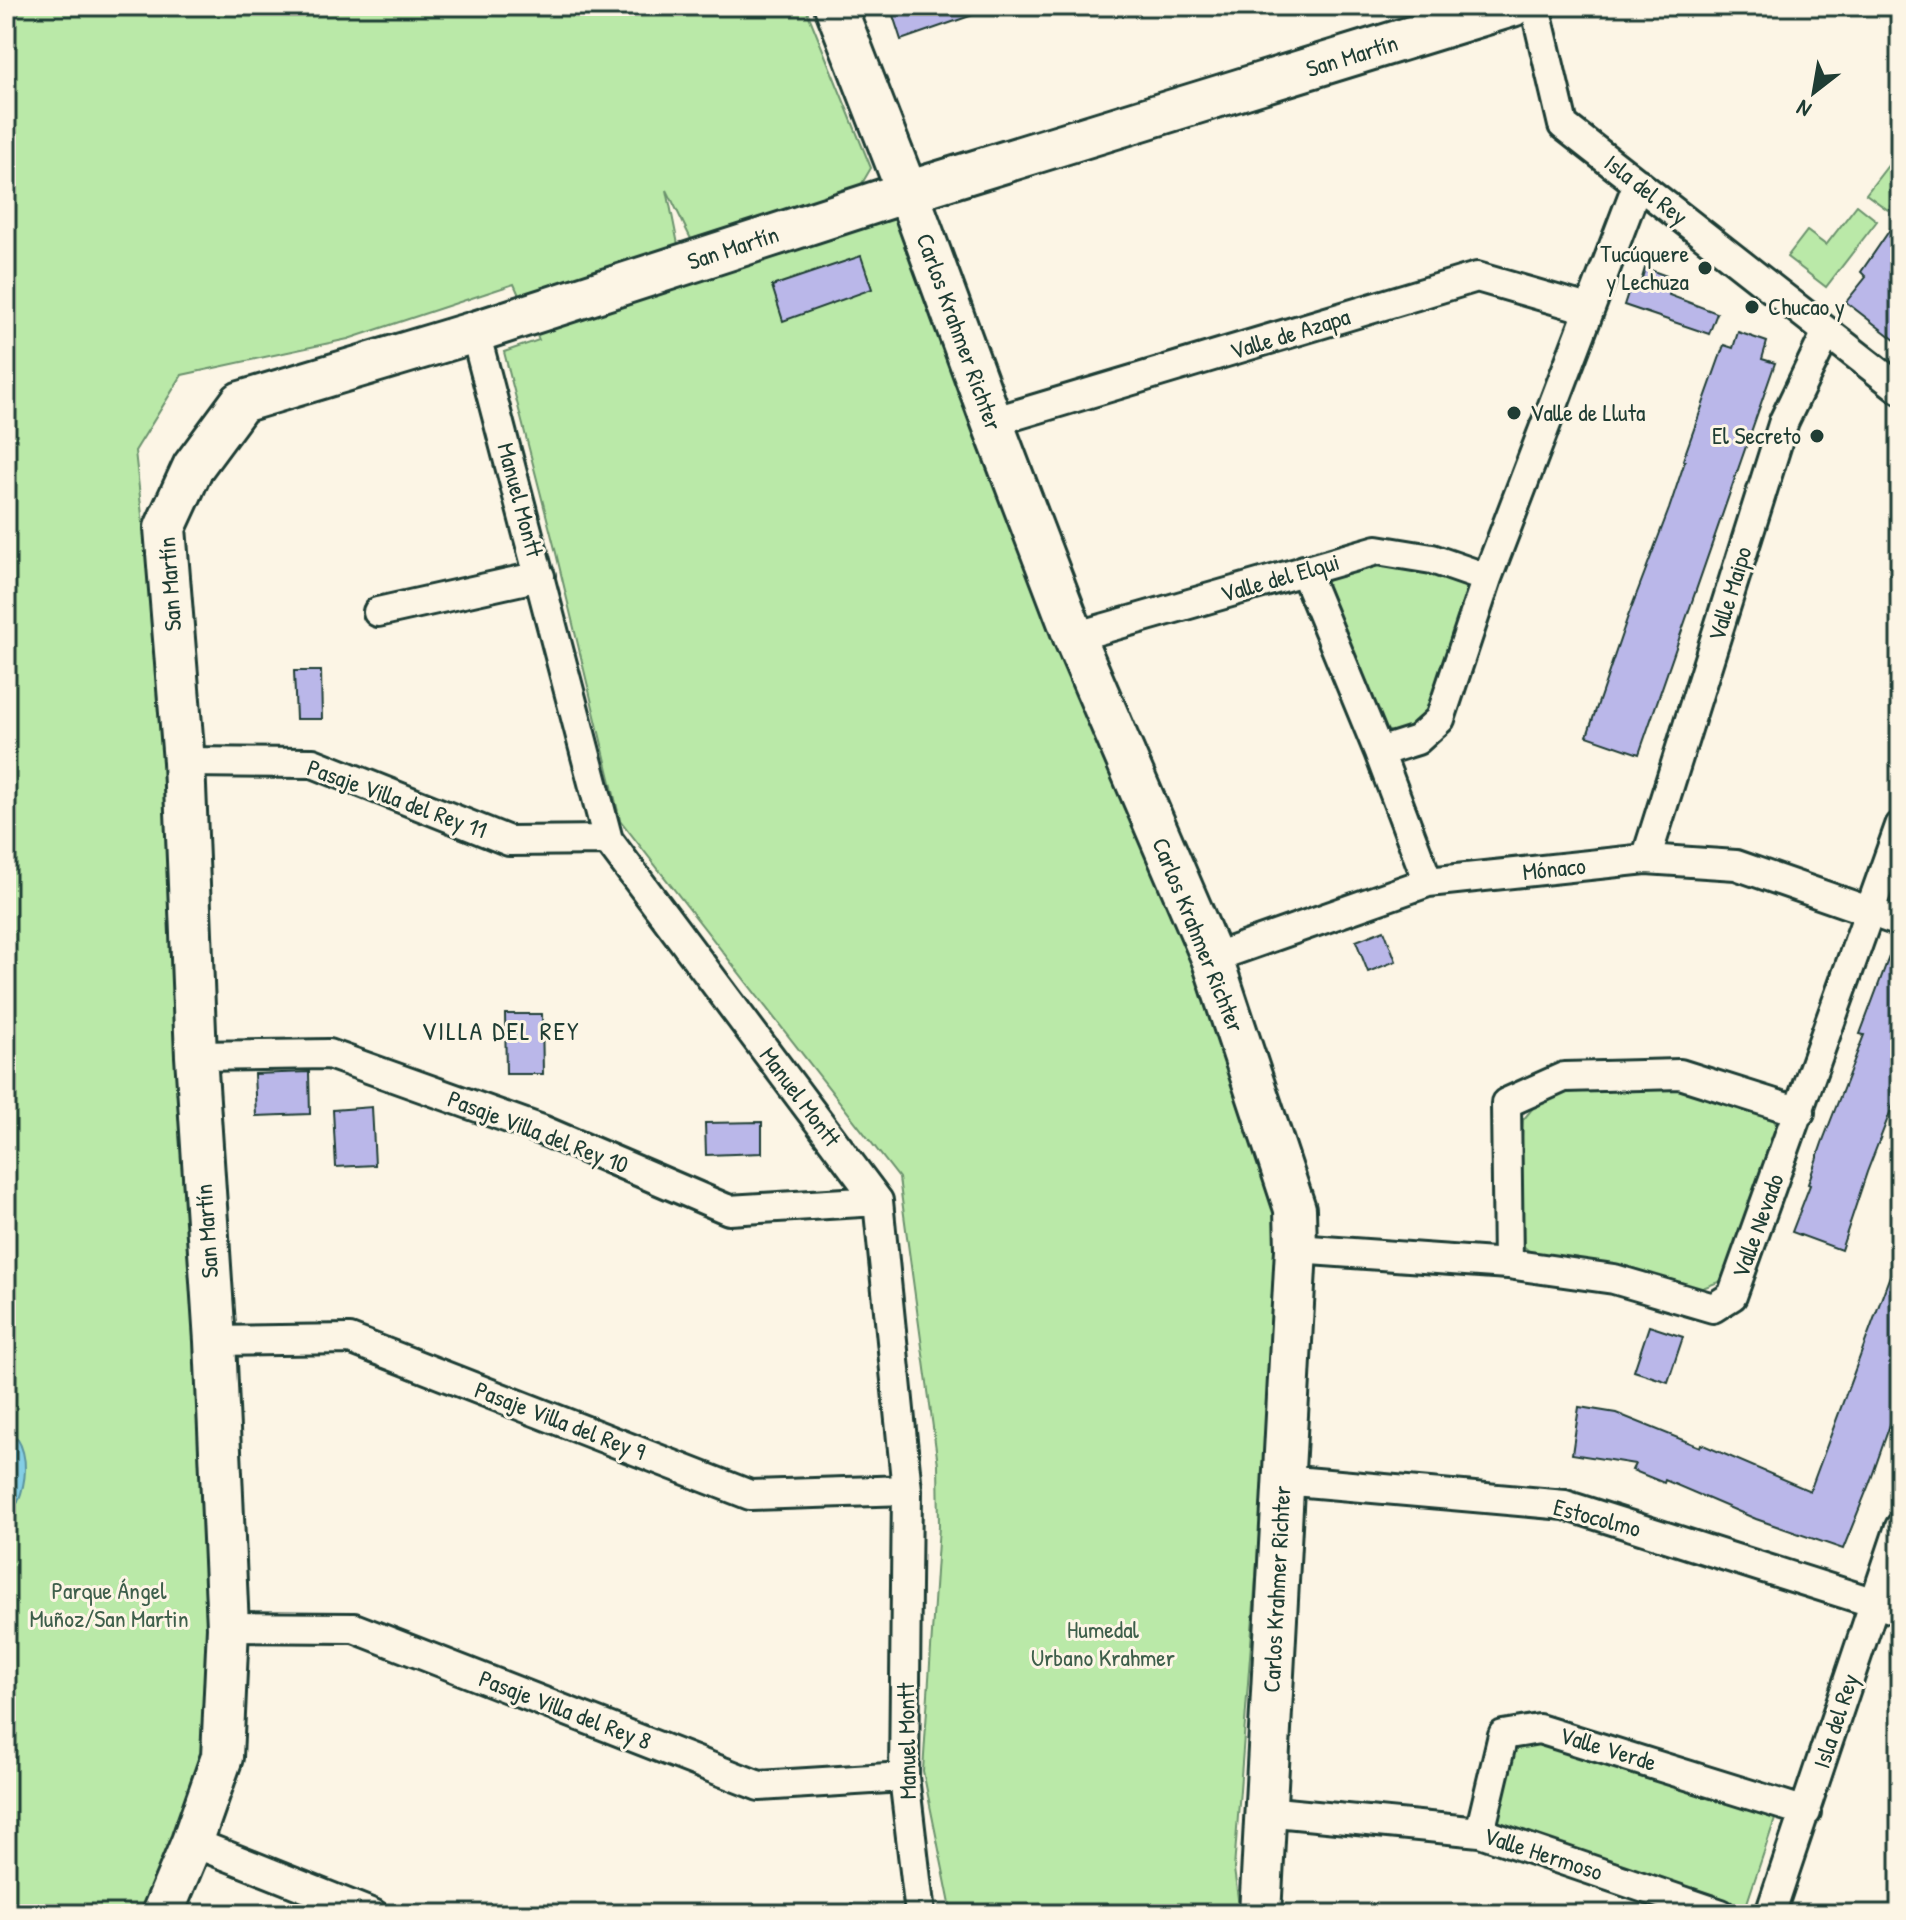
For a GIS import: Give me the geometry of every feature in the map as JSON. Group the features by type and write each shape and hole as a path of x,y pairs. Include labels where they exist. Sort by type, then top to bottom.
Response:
{"street":[{"name":"Carlos Krahmer Richter","path":"835,6 1074,637 1212,958 1295,1209 1296,1249 1260,1914"},
{"name":"San Martín","path":"162,1914 222,1757 228,1627 215,1341 196,1056 184,762 165,528 193,467 241,402 475,332 907,192 1512,6"},
{"name":"Isla del Rey","path":"1535,6 1563,125 1900,389"},
{"path":"1379,752 1417,740 1440,719 1487,578 1638,183"},
{"name":"Valle de Azapa","path":"992,422 1477,277 1588,309"},
{"name":"Manuel Montt","path":"475,332 608,840 878,1201 907,1490 904,1777 920,1914"},
{"name":"Valle Maipo","path":"1646,859 1784,421 1826,334"},
{"name":"Valle del Elqui","path":"1074,637 1377,550 1432,559 1487,578"},
{"path":"1304,570 1379,752 1428,882"},
{"path":"378,612 540,576"},
{"name":"Pasaje Villa del Rey 11","path":"184,762 313,763 509,841 608,840"},
{"name":"Valle Nevado","path":"1296,1249 1508,1264 1614,1279 1713,1308 1732,1296 1900,826"},
{"name":"Mónaco","path":"1212,958 1428,882 1646,859 1736,865 1900,922"},
{"name":"Pasaje Villa del Rey 10","path":"196,1056 329,1054 542,1130 729,1210 878,1201"},
{"path":"1508,1264 1506,1103 1564,1077 1680,1074 1800,1112"},
{"name":"Pasaje Villa del Rey 9","path":"215,1341 350,1339 750,1495 907,1490"},
{"name":"Estocolmo","path":"1283,1480 1565,1505 1887,1607"},
{"name":"Isla del Rey","path":"1770,1914 1806,1812 1887,1607 1900,1527"},
{"name":"Pasaje Villa del Rey 8","path":"228,1627 354,1628 759,1786 904,1777"},
{"name":"Valle Verde","path":"1480,1832 1503,1735 1539,1729 1806,1812"},
{"name":"Valle Hermoso","path":"1265,1811 1480,1832 1721,1914"},
{"path":"192,1842 373,1914"}],"green space":[{"path":"6,6 805,6 871,168 857,192 691,239 667,190 684,274 888,216 901,223 1197,968 1283,1218 1234,1869 1240,1914 952,1914 923,1771 939,1526 938,1464 899,1178 620,820 504,352 539,340 514,284 348,339 182,375 135,451 164,718 160,719 214,1606 209,1735 146,1914 6,1914"},
{"path":"1900,150 1900,194 1888,210 1866,194"},
{"path":"1857,205 1877,221 1826,287 1787,257 1807,231 1826,245"},
{"path":"1383,558 1457,577 1472,598 1430,717 1399,736 1379,726 1324,591 1330,573"},
{"path":"1670,1084 1771,1116 1781,1132 1729,1278 1700,1289 1605,1263 1534,1256 1516,1239 1523,1120 1537,1103 1555,1094"},
{"path":"1544,1737 1761,1810 1775,1819 1745,1909 1501,1827 1493,1808 1509,1751"}],"water":[{"path":"17,1438 25,1470 18,1502 6,1490 6,1448"}],"building":[{"path":"890,6 986,6 987,10 901,40"},
{"path":"1900,215 1900,344 1846,302 1866,277 1861,272"},
{"path":"861,256 872,289 783,321 772,286"},
{"path":"1645,268 1675,279 1669,295 1717,313 1709,334 1624,305 1632,281 1640,285"},
{"path":"1738,332 1767,342 1762,359 1775,363 1639,754 1587,736 1724,345 1733,348"},
{"path":"294,671 321,671 322,719 296,719"},
{"path":"1384,930 1396,961 1368,972 1356,941"},
{"path":"1896,938 1900,939 1900,1087 1841,1250 1792,1232"},
{"path":"505,1014 542,1014 543,1074 506,1074"},
{"path":"309,1072 310,1114 256,1116 254,1074"},
{"path":"372,1107 375,1165 336,1167 333,1110"},
{"path":"762,1122 762,1153 706,1155 705,1123"},
{"path":"1898,1254 1900,1396 1843,1549 1756,1519 1665,1480 1664,1483 1632,1470 1635,1464 1572,1454 1579,1407 1616,1413 1700,1447 1701,1444 1810,1491"},
{"path":"1649,1326 1683,1337 1668,1382 1634,1371"}],"place":[{"name":"Tucúquere y Lechuza","path":"1705,268"},
{"name":"Chucao y","path":"1752,307"},
{"name":"Valle de Lluta","path":"1514,413"},
{"name":"El Secreto","path":"1817,436"}],"district":[{"name":"VILLA DEL REY","path":"501,1031"}],"park label":[{"name":"Parque Ángel Muñoz/San Martin","path":"109,1605"},
{"name":"Humedal Urbano Krahmer","path":"1103,1644"}]}
